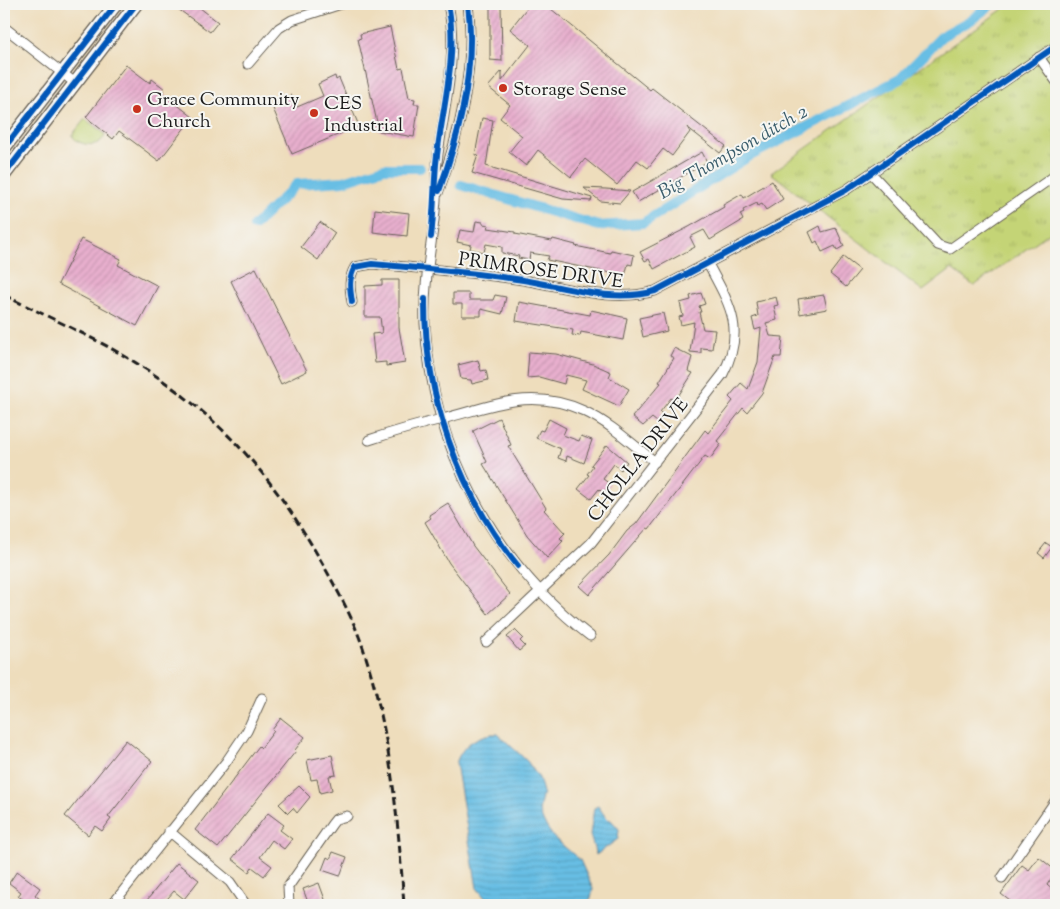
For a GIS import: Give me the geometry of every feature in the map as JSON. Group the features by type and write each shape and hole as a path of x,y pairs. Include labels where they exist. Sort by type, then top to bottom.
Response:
{"main road":[{"path":"4,148 116,4"},
{"path":"4,175 136,4"}],"street":[{"path":"248,64 279,28 292,20 341,4"},
{"path":"448,4 451,44 436,165 436,200 426,269 426,336 433,383 442,419 461,473 486,520 515,562 540,592 590,636"},
{"path":"436,200 448,167 464,101 470,56 468,4"},
{"path":"4,27 75,83"},
{"name":"PRIMROSE DRIVE","path":"352,302 349,281 355,267 372,264 523,280 619,296 638,296 655,291 846,190 1056,46"},
{"path":"1039,57 1056,82"},
{"path":"870,173 938,245 950,249 1056,174"},
{"name":"CHOLLA DRIVE","path":"486,642 591,543 723,374 733,351 735,332 732,314 708,264"},
{"path":"368,440 499,402 521,399 550,401 574,407 594,416 655,462"},
{"path":"112,905 169,831 226,762 247,732 262,698"},
{"path":"1002,878 1056,800"},
{"path":"289,905 286,893 291,881 336,819 347,816"},
{"path":"169,831 230,882 246,905"}],"green space":[{"path":"1010,4 1056,4 1056,193 1052,196 1056,205 1056,228 974,286 952,269 923,291 771,173"},
{"path":"85,119 105,134 100,142 86,144 73,137 73,134"}],"water":[{"path":"498,734 527,761 539,778 543,792 539,811 544,823 553,837 580,860 593,889 591,899 583,904 491,905 477,888 456,763 469,743 480,737"},
{"path":"598,806 607,819 611,820 619,829 618,839 596,855 590,835 594,808"}],"building":[{"path":"171,4 195,4 218,22 210,32"},
{"path":"490,4 501,4 502,61 490,60"},
{"path":"530,4 545,4 650,90 652,88 726,146 720,153 687,127 690,132 672,156 663,149 648,168 637,160 617,185 585,159 571,177 538,150 526,166 509,152 522,136 500,118 510,105 488,87 502,71 502,81 530,45 510,29"},
{"path":"390,27 399,69 403,68 409,98 415,99 414,104 419,104 414,137 379,131 358,39 361,38 360,34"},
{"path":"126,65 150,83 152,79 165,89 162,93 193,117 159,161 119,131 113,139 86,117"},
{"path":"335,76 336,80 339,78 359,126 292,154 272,106 280,103 279,100 291,95 297,107 323,96 318,84"},
{"path":"482,118 493,120 486,166 592,198 591,201 563,199 472,173 478,155 475,155"},
{"path":"702,152 707,162 638,202 632,192"},
{"path":"772,181 783,199 766,210 762,204 758,206 757,203 743,210 744,212 740,214 743,220 710,240 704,230 690,237 695,247 654,269 649,259 645,261 640,252 689,227 724,207 723,205 742,194 744,198"},
{"path":"584,188 630,191 620,203 600,201"},
{"path":"375,209 409,213 407,236 373,232"},
{"path":"476,221 489,225 488,228 515,232 515,234 552,241 553,239 575,246 610,253 611,250 634,255 632,265 628,264 625,276 547,260 549,256 530,253 529,260 518,258 519,256 502,253 502,247 486,244 484,252 470,249 471,245 457,242 460,230 474,232"},
{"path":"320,222 335,233 318,260 301,247"},
{"path":"820,226 822,232 836,228 844,246 837,250 835,246 822,252 817,241 814,243 809,232"},
{"path":"81,239 121,259 118,265 158,286 137,326 58,284"},
{"path":"843,257 860,270 846,287 830,274"},
{"path":"256,268 307,371 281,384 231,281"},
{"path":"382,280 399,280 399,328 405,363 386,366 386,362 375,363 372,334 382,333 380,317 365,317 365,286 382,285"},
{"path":"453,293 469,293 469,300 493,300 495,295 506,297 502,314 481,309 481,316 462,316 462,304 453,304"},
{"path":"701,293 705,304 699,306 703,329 715,330 712,349 701,348 701,353 690,352 694,322 681,325 679,317 683,316 680,303 691,300 690,296"},
{"path":"824,295 827,309 800,314 798,299"},
{"path":"776,297 778,305 774,306 777,320 766,323 770,336 783,337 781,357 775,357 762,393 747,412 743,408 717,441 721,444 710,459 705,456 649,529 647,528 589,595 579,586 609,555 627,531 636,524 705,430 708,433 733,401 729,397 741,383 748,389 758,362 761,328 755,330 752,318 758,316 756,302"},
{"path":"519,302 590,315 591,310 627,318 623,340 581,332 580,336 572,335 573,330 516,321"},
{"path":"663,313 667,331 643,337 639,318"},
{"path":"674,348 692,357 688,371 693,373 675,401 671,398 660,412 663,414 657,422 652,418 643,426 632,417 661,383 659,382 674,358 670,356"},
{"path":"529,352 556,354 593,364 611,372 609,377 629,389 619,406 582,389 586,380 566,375 564,384 539,377 527,378"},
{"path":"478,360 481,371 486,370 488,380 472,384 471,380 461,379 458,365"},
{"path":"499,418 511,445 508,446 546,508 544,510 565,533 560,538 563,541 547,558 527,535 483,464 487,462 473,431"},
{"path":"549,419 566,428 563,435 579,441 581,436 592,440 584,463 567,456 566,461 558,458 561,449 536,438 540,430 543,431"},
{"path":"607,445 627,462 621,470 614,464 603,479 610,484 603,493 599,489 591,499 578,489 589,475 587,474 593,466 591,465"},
{"path":"448,503 473,546 510,594 488,614 449,563 425,522 431,518 429,515"},
{"path":"1046,543 1052,547 1044,558 1038,553"},
{"path":"515,630 523,638 520,641 525,646 519,651 507,637"},
{"path":"281,718 305,737 296,751 218,848 195,830 259,746 261,748"},
{"path":"126,740 152,761 108,817 111,819 102,831 95,826 88,835 65,816"},
{"path":"332,755 336,775 329,776 332,790 320,793 317,779 311,780 307,760"},
{"path":"299,786 310,797 297,813 293,808 288,813 279,804"},
{"path":"268,813 284,825 280,830 292,839 284,849 272,840 260,857 272,866 264,876 252,867 249,872 232,859"},
{"path":"333,852 347,857 340,876 322,870 327,857 330,859"},
{"path":"1039,857 1056,871 1047,885 1056,893 1056,898 1050,905 1015,905 1001,894 1022,865 1029,870"},
{"path":"177,863 199,880 184,899 174,891 162,905 143,905"},
{"path":"17,871 40,888 35,895 47,905 31,905 18,896 21,892 9,883"},
{"path":"319,883 327,905 309,905 303,889"}],"waterway":[{"name":"Big Thompson ditch 2","path":"461,185 599,226 643,223 748,157 900,79 942,36 971,20 992,4"},
{"name":"Big Thompson ditch 2","path":"254,226 297,184 344,181 384,168 420,168"}],"railway":[{"path":"4,295 107,346 166,383 192,403 237,444 275,489 292,514 309,540 347,610 361,643 374,685 392,778 404,905"}],"cycle path":[{"path":"4,148 116,4"},
{"path":"4,175 136,4"},
{"path":"431,237 438,144 450,64 451,24 448,4"},
{"path":"439,191 454,145 465,99 470,51 468,4"},
{"path":"352,302 350,280 355,267 372,264 498,277 603,294 621,295 655,291 846,190 1056,46"},
{"path":"425,299 426,335 431,370 438,406 449,440 462,474 478,506 518,566"}],"place":[{"name":"Storage Sense","path":"503,88"},
{"name":"Grace Community Church","path":"137,109"},
{"name":"CES Industrial","path":"314,113"}]}
